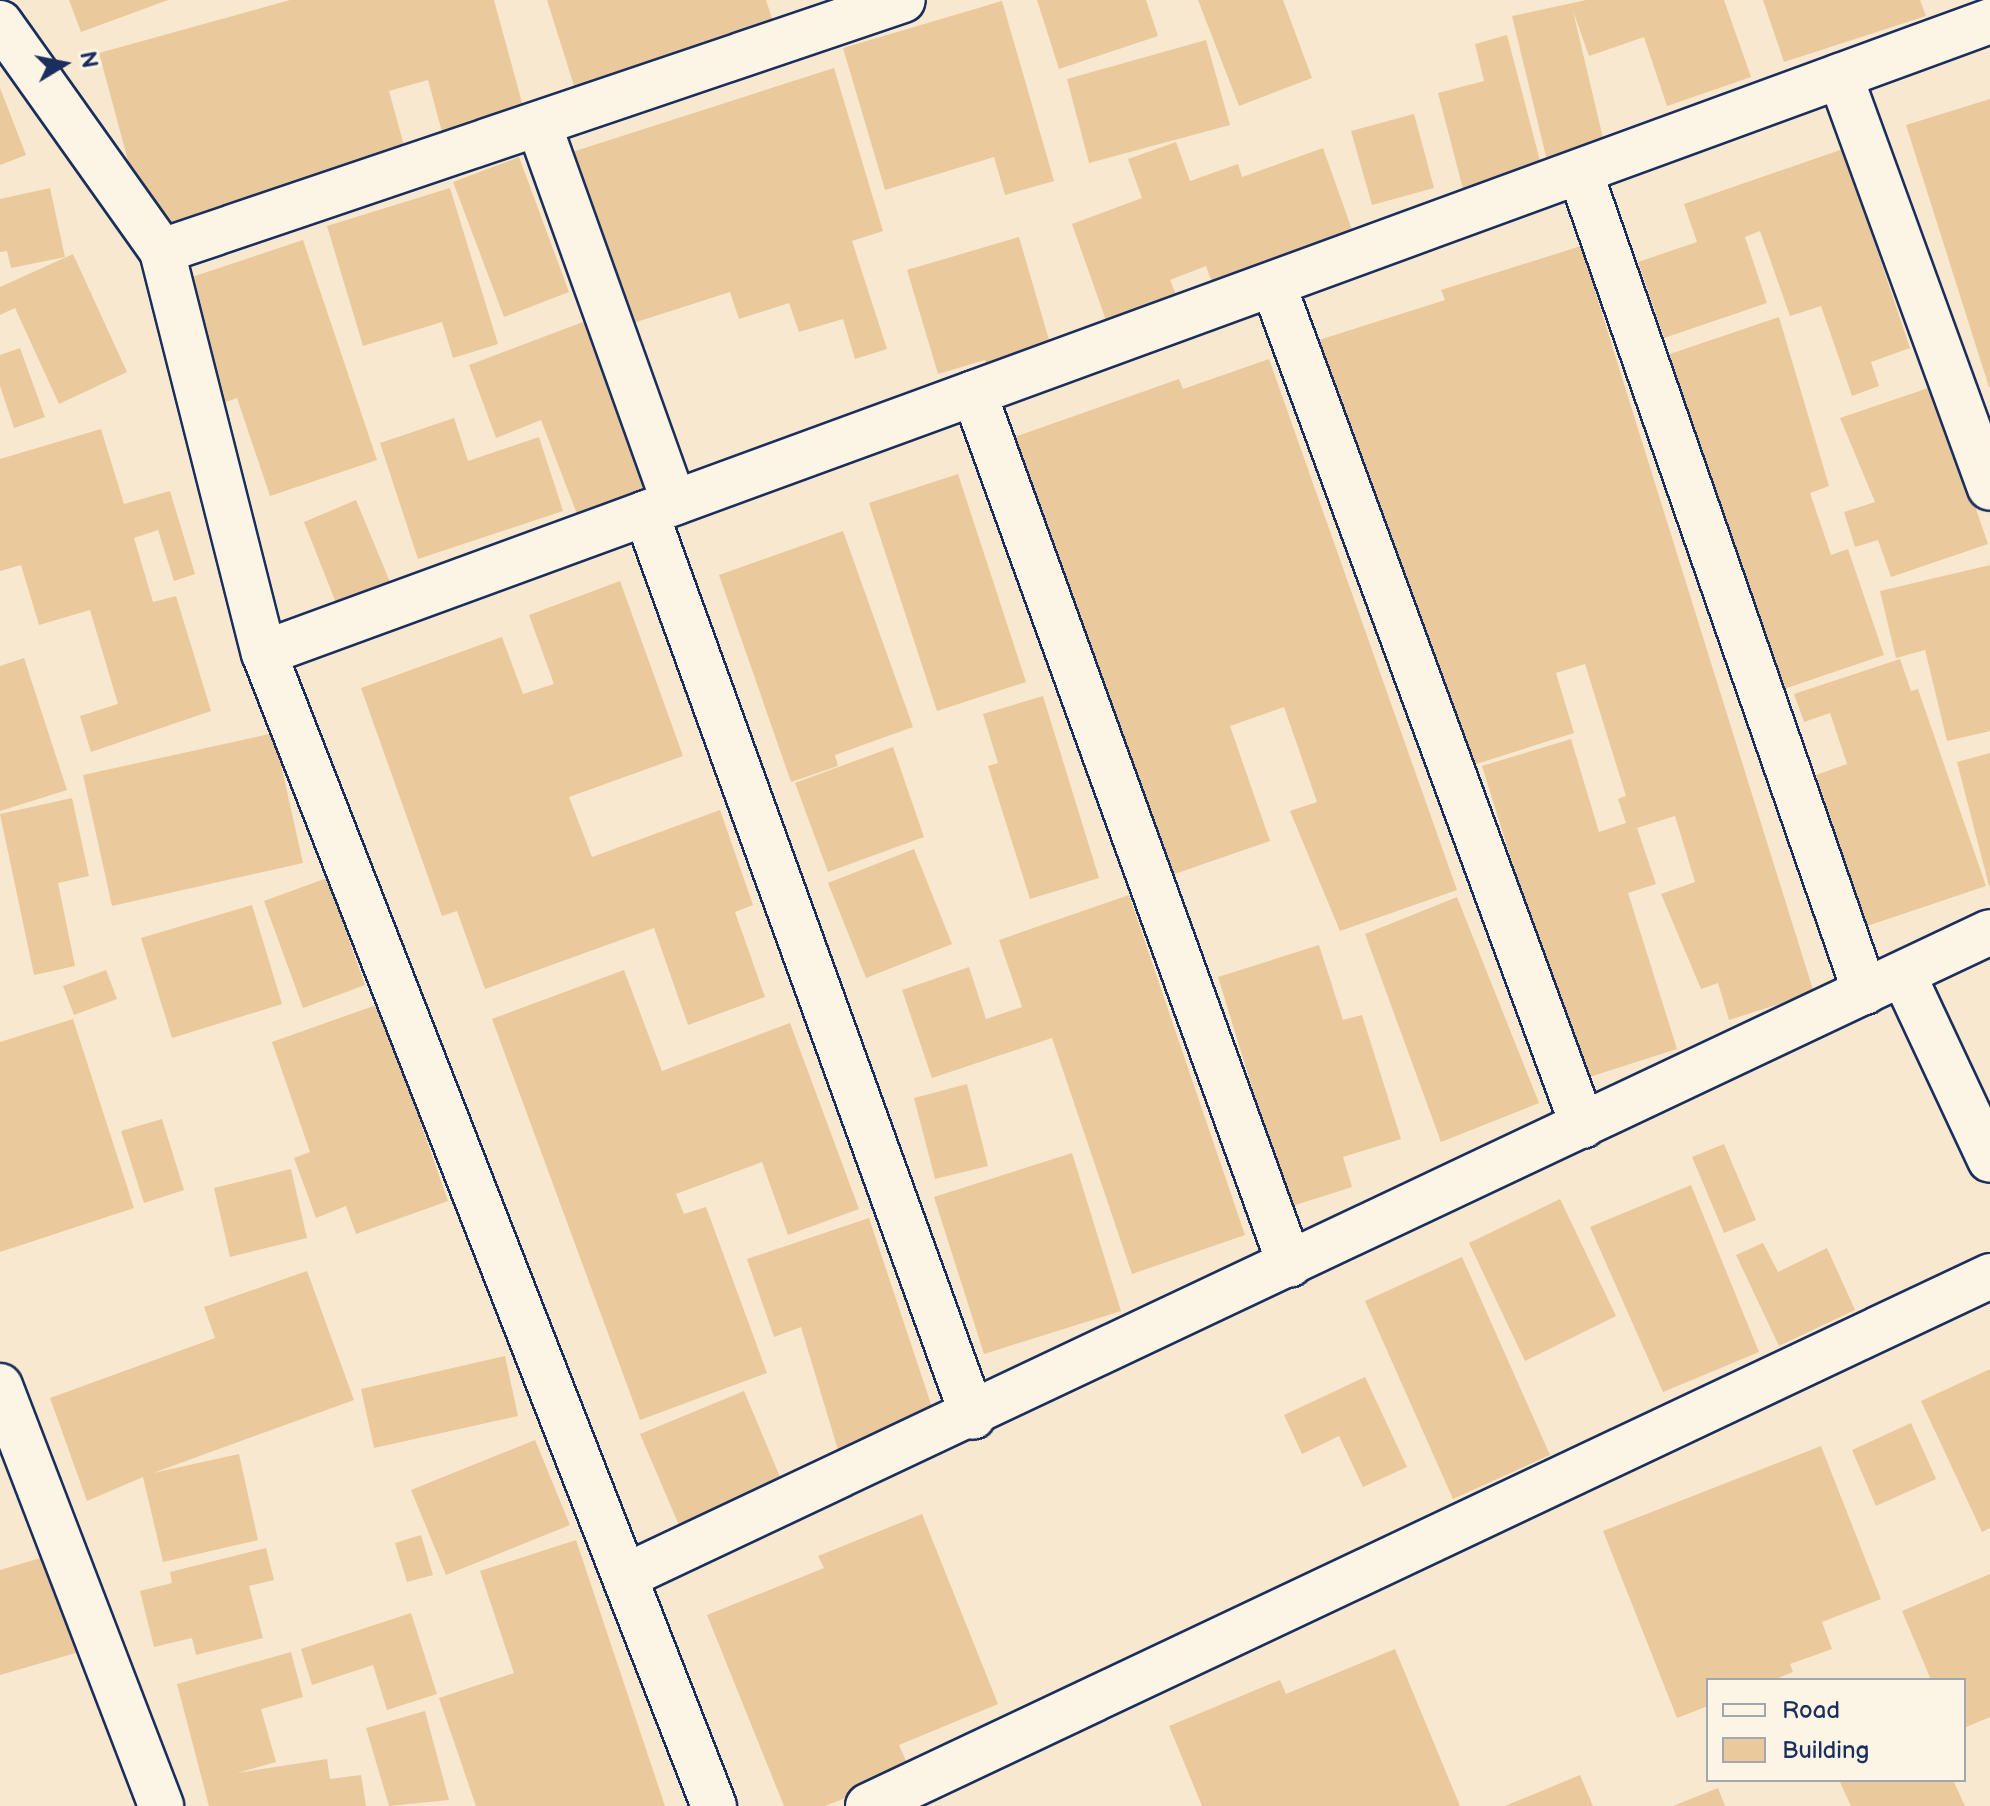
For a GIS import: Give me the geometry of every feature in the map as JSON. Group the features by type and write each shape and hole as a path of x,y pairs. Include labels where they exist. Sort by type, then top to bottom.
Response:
{"street":[{"path":"162,251 540,128 903,0"},
{"path":"264,653 1990,21"},
{"path":"0,23 162,251 264,653 714,1806"},
{"path":"1840,76 1990,488"},
{"path":"540,128 660,508 973,1417"},
{"path":"1580,172 1884,983 1990,1160"},
{"path":"1273,284 1583,1126"},
{"path":"974,393 1290,1265"},
{"path":"626,1576 973,1417 1990,932"},
{"path":"868,1806 1990,1276"},
{"path":"0,1386 161,1806"}],"building":[{"path":"69,0 168,0 81,32"},
{"path":"290,0 494,0 524,110 442,132 428,80 389,91 413,178 152,250 99,53"},
{"path":"547,0 766,0 777,34 575,89"},
{"path":"1037,0 1146,0 1158,36 1059,69"},
{"path":"1198,0 1283,0 1312,78 1239,106"},
{"path":"1586,0 1724,0 1751,77 1667,106 1644,37 1589,56 1573,11 1607,155 1549,169 1512,16"},
{"path":"1763,0 1920,0 1926,16 1784,62"},
{"path":"1002,1 1054,181 1005,195 994,157 885,190 843,48"},
{"path":"1507,35 1548,191 1469,212 1438,93 1484,81 1475,44"},
{"path":"1206,40 1230,125 1089,163 1067,79"},
{"path":"834,68 883,231 852,241 887,349 855,359 843,319 799,332 789,303 739,319 730,292 624,326 569,153"},
{"path":"0,88 26,155 0,165"},
{"path":"1990,99 1990,387 1989,387 1906,125"},
{"path":"1414,114 1434,188 1372,205 1351,131"},
{"path":"1176,142 1190,181 1238,164 1242,177 1323,148 1356,241 1215,291 1206,266 1170,280 1180,304 1109,329 1072,224 1142,198 1128,159"},
{"path":"1843,149 1910,348 1871,362 1879,386 1852,396 1821,306 1790,316 1760,231 1745,237 1767,303 1664,338 1638,262 1697,242 1684,204"},
{"path":"519,157 569,292 504,317 453,182"},
{"path":"50,188 65,257 11,268 7,251 0,252 0,199"},
{"path":"450,188 498,344 453,358 442,322 363,346 327,226"},
{"path":"1019,237 1054,357 989,376 985,360 938,374 907,270"},
{"path":"303,240 377,460 270,496 237,398 212,407 171,284"},
{"path":"1581,246 1814,993 1729,1020 1718,983 1701,989 1661,894 1695,882 1675,816 1637,828 1656,884 1628,893 1677,1049 1580,1080 1482,766 1571,739 1599,832 1626,823 1618,799 1626,796 1585,664 1556,673 1574,733 1454,771 1319,340 1445,300 1441,290"},
{"path":"73,254 127,372 59,404 15,308 0,315 0,287"},
{"path":"1779,317 1829,486 1810,493 1831,555 1848,549 1884,655 1781,690 1667,355"},
{"path":"591,319 653,485 577,514 541,420 496,438 469,365"},
{"path":"20,348 45,417 14,428 0,386 0,355"},
{"path":"1269,359 1457,890 1340,931 1290,811 1317,802 1284,707 1230,726 1270,841 1160,879 1006,440 1179,379 1183,389"},
{"path":"1934,386 1988,544 1891,577 1878,540 1855,547 1844,512 1875,502 1840,418"},
{"path":"454,418 468,461 539,437 563,511 418,559 380,443"},
{"path":"101,429 124,504 170,491 195,574 174,581 158,530 134,538 153,602 176,596 211,711 91,752 80,716 118,704 90,610 39,625 21,565 0,571 0,459"},
{"path":"958,474 1026,682 937,711 869,503"},
{"path":"356,500 390,582 336,603 304,522"},
{"path":"843,531 913,727 835,755 838,766 791,782 719,575"},
{"path":"1990,565 1990,731 1947,741 1925,650 1896,658 1880,591"},
{"path":"620,581 683,756 569,797 592,857 720,810 753,905 735,912 765,997 688,1025 654,928 485,989 457,911 442,916 361,688 502,637 523,694 554,684 529,615"},
{"path":"24,658 67,790 0,811 0,666"},
{"path":"1900,659 1911,691 1918,689 1986,886 1867,926 1816,775 1847,764 1830,713 1804,722 1794,694"},
{"path":"1043,696 1099,878 1030,899 988,766 998,763 983,714"},
{"path":"274,733 303,863 112,906 83,775"},
{"path":"893,747 924,837 828,872 795,783"},
{"path":"1990,753 1990,886 1989,886 1957,762"},
{"path":"72,798 89,876 58,883 75,966 34,975 0,814"},
{"path":"914,849 952,944 866,978 828,883"},
{"path":"327,878 365,985 303,1008 264,901"},
{"path":"1129,895 1245,1235 1132,1274 1052,1038 932,1078 902,990 969,967 986,1019 1022,1007 999,940"},
{"path":"1457,897 1539,1103 1441,1142 1365,934"},
{"path":"252,905 282,1004 172,1038 141,938"},
{"path":"1319,945 1343,1020 1362,1015 1401,1139 1343,1157 1352,1187 1289,1207 1218,977"},
{"path":"106,970 117,999 74,1015 63,986"},
{"path":"624,970 662,1071 790,1023 859,1209 788,1235 762,1162 676,1194 684,1214 706,1207 767,1373 640,1420 492,1019"},
{"path":"379,1004 448,1201 356,1234 346,1206 316,1218 294,1158 310,1152 272,1042"},
{"path":"73,1019 134,1208 0,1252 0,1042"},
{"path":"967,1084 988,1166 935,1179 914,1098"},
{"path":"162,1119 184,1190 144,1203 121,1131"},
{"path":"1724,1144 1756,1220 1724,1233 1692,1157"},
{"path":"1072,1153 1121,1311 984,1354 934,1197"},
{"path":"291,1169 307,1238 230,1257 214,1188"},
{"path":"1691,1185 1759,1352 1663,1392 1590,1227"},
{"path":"1560,1199 1616,1316 1525,1361 1469,1243"},
{"path":"869,1218 942,1437 844,1470 801,1327 774,1337 747,1259"},
{"path":"1763,1243 1778,1272 1827,1248 1855,1310 1779,1346 1736,1255"},
{"path":"1462,1257 1550,1455 1453,1499 1365,1301"},
{"path":"307,1271 354,1400 153,1473 239,1454 258,1540 163,1562 143,1477 87,1501 50,1398 215,1338 204,1307"},
{"path":"505,1356 518,1416 374,1448 361,1389"},
{"path":"1990,1369 1990,1528 1982,1532 1921,1401"},
{"path":"1365,1377 1407,1467 1363,1487 1339,1436 1302,1454 1284,1415"},
{"path":"744,1391 793,1508 690,1551 640,1434"},
{"path":"1911,1423 1936,1479 1876,1506 1852,1450"},
{"path":"535,1440 570,1525 446,1575 411,1490"},
{"path":"1821,1446 1881,1599 1822,1622 1832,1649 1790,1664 1793,1672 1779,1678 1706,1678 1706,1707 1677,1718 1603,1531"},
{"path":"922,1514 998,1704 899,1745 911,1772 825,1806 784,1806 707,1615 824,1568 818,1556"},
{"path":"421,1535 433,1575 407,1582 395,1543"},
{"path":"576,1540 665,1806 476,1806 439,1698 514,1673 480,1571"},
{"path":"266,1548 274,1580 249,1586 263,1638 196,1655 192,1638 154,1647 140,1591 172,1583 170,1572"},
{"path":"51,1555 79,1652 0,1675 0,1570"},
{"path":"1990,1574 1990,1717 1966,1727 1966,1678 1930,1678 1902,1611"},
{"path":"411,1613 437,1694 387,1710 373,1665 312,1685 301,1649"},
{"path":"1395,1649 1460,1806 1202,1806 1169,1726 1280,1680 1286,1694"},
{"path":"291,1652 303,1697 261,1709 276,1762 237,1773 327,1759 330,1779 361,1775 366,1806 209,1806 177,1684"},
{"path":"425,1711 449,1800 389,1806 366,1728"},
{"path":"1580,1775 1593,1806 1505,1806"},
{"path":"1840,1782 1954,1782 1965,1806 1851,1806"},
{"path":"1718,1788 1725,1806 1673,1806"}]}
